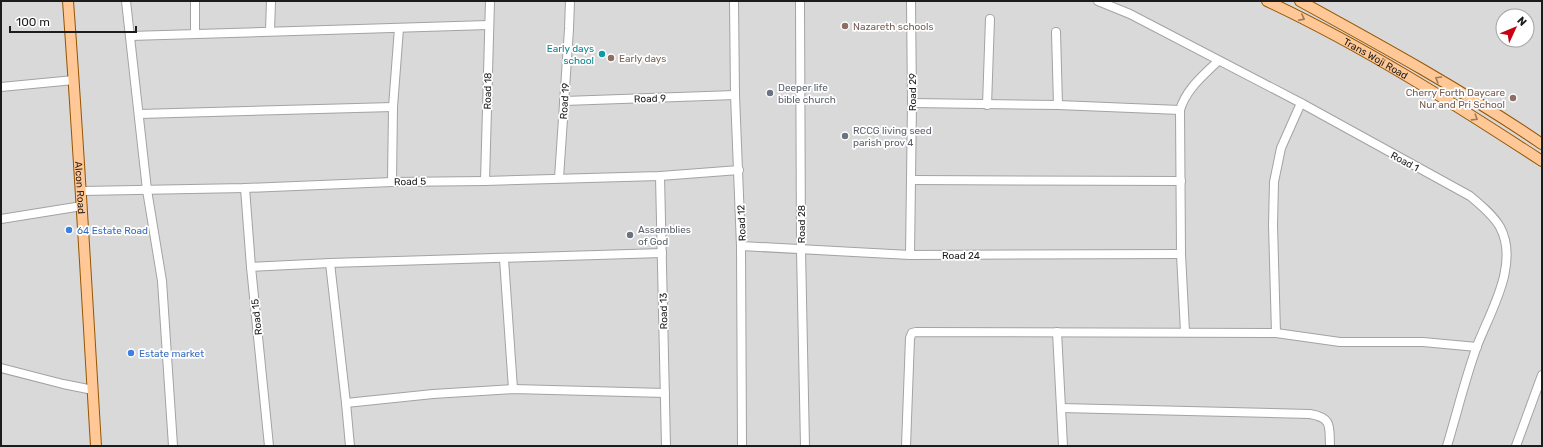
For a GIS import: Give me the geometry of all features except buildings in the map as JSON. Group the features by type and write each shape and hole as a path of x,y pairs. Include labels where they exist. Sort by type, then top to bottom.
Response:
{"main road":[{"name":"Alcon Road","path":"68,1 82,191 96,446"},
{"name":"Trans Woji Road","path":"1267,1 1328,32 1402,74 1500,133 1542,161"},
{"name":"Trans Woji Road","path":"1300,1 1408,61 1508,121 1542,144"},
{"path":"1328,32 1336,21"},
{"path":"1402,74 1408,61"}],"street":[{"path":"126,1 146,190 162,281 173,446"},
{"path":"195,1 195,34"},
{"path":"270,31 271,1"},
{"name":"Road 18","path":"485,181 488,25 490,1"},
{"name":"Road 19","path":"559,178 570,1"},
{"name":"Road 12","path":"734,1 735,95 741,246 742,446"},
{"name":"Road 28","path":"800,1 801,250 806,446"},
{"name":"Road 29","path":"910,255 912,103 911,1"},
{"name":"Road 1","path":"1098,1 1130,14 1301,103 1470,196 1484,207 1497,223 1503,236 1506,250 1506,269 1503,283 1477,348 1447,446"},
{"path":"986,105 990,19"},
{"path":"130,36 488,25"},
{"path":"392,182 393,107 399,28"},
{"path":"1056,32 1058,105"},
{"path":"1185,332 1181,254 1180,110 1184,99 1190,90 1218,61"},
{"path":"1,87 74,80"},
{"name":"Road 9","path":"564,101 735,95"},
{"path":"912,103 1058,105 1180,110"},
{"path":"1276,333 1273,225 1274,182 1281,148 1301,103"},
{"path":"139,114 393,107"},
{"name":"Road 5","path":"82,191 246,188 392,182 660,176 739,170"},
{"name":"Road 13","path":"660,176 666,446"},
{"path":"911,180 1181,181"},
{"name":"Road 15","path":"246,188 251,267 270,446"},
{"path":"1,219 82,206"},
{"name":"Road 24","path":"741,246 910,255 1181,254"},
{"path":"251,267 330,263 504,259 662,253"},
{"path":"504,259 513,390"},
{"path":"330,263 350,446"},
{"path":"906,446 910,338 912,334 916,332 1276,333 1340,342 1423,342 1477,348"},
{"path":"1057,332 1063,446"},
{"path":"1,368 92,390"},
{"path":"1516,446 1542,375"},
{"path":"346,403 433,394 513,390 665,393"},
{"path":"1061,408 1310,414 1326,419 1329,424 1330,446"}],"shaded area":[{"path":"1,1 1542,1 1542,446 1,446"}],"place":[{"name":"Nazareth schools","path":"845,26"},
{"name":"Early days school","path":"602,54"},
{"name":"Early days","path":"611,58"},
{"name":"Deeper life bible church","path":"770,93"},
{"name":"Cherry Forth Daycare Nur and Pri School","path":"1513,98"},
{"name":"RCCG living seed parish prov 4","path":"845,136"},
{"name":"64 Estate Road","path":"69,230"},
{"name":"Assemblies of God","path":"630,235"},
{"name":"Estate market","path":"131,353"}]}
